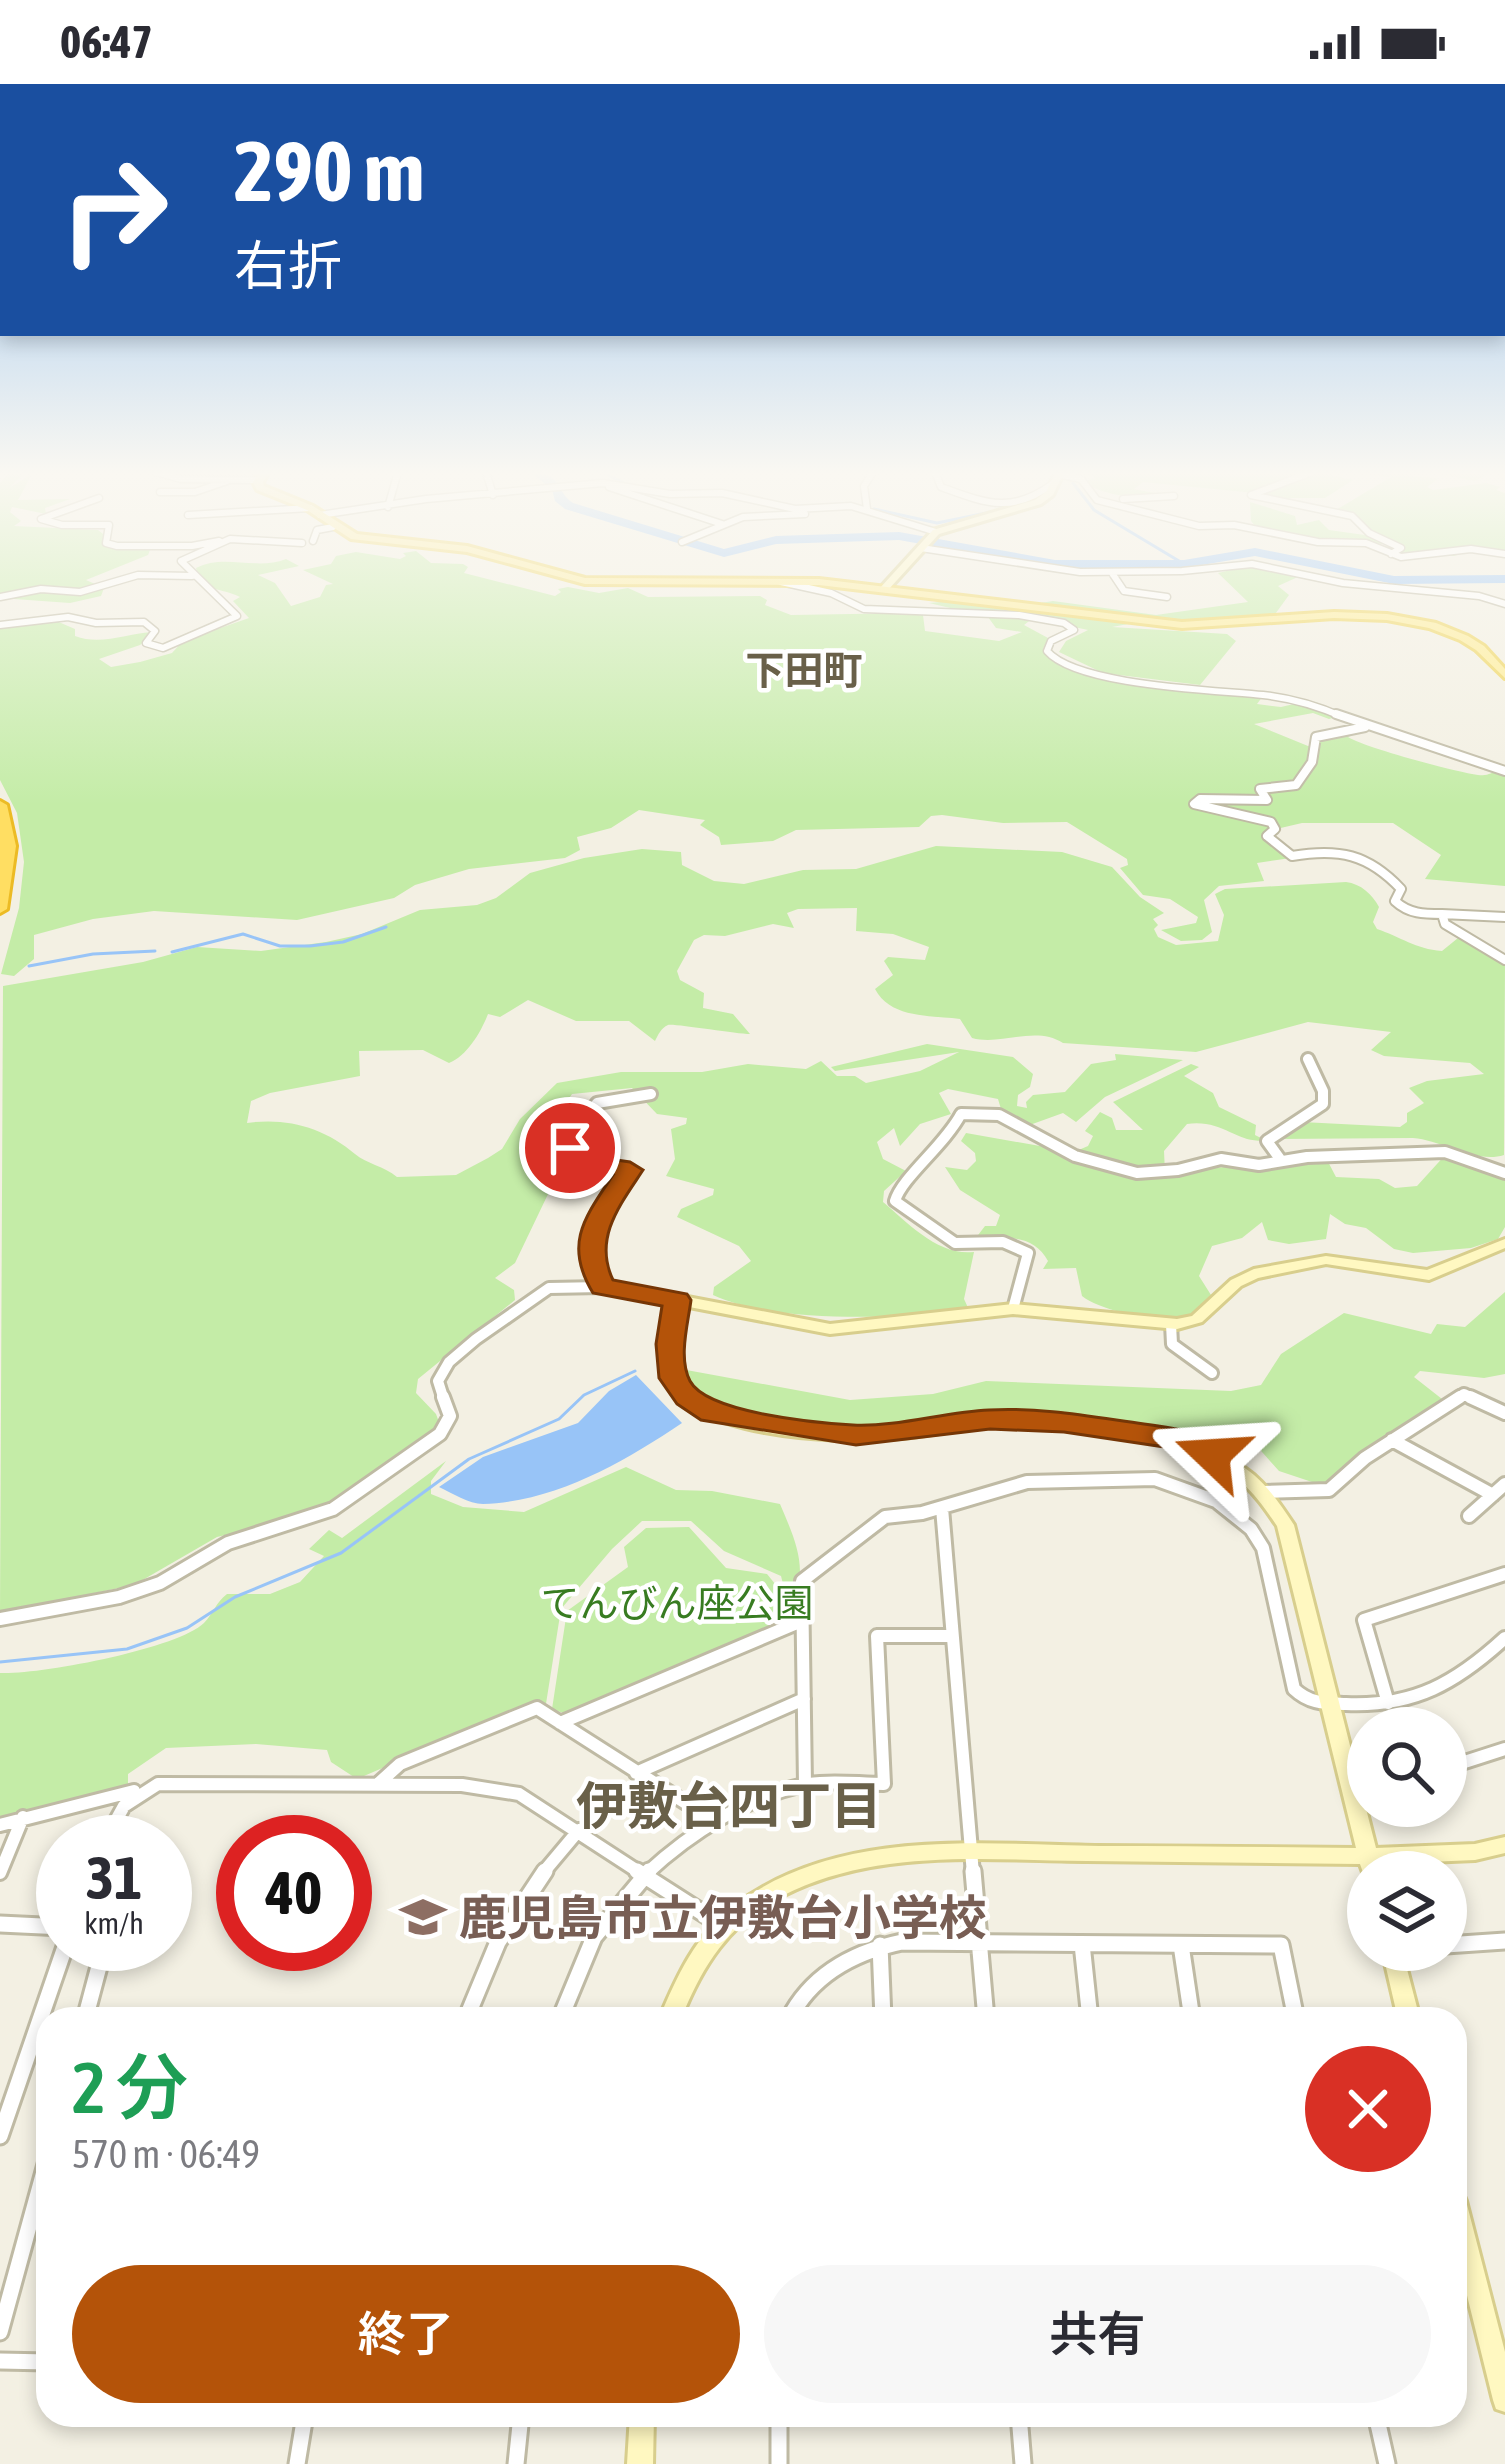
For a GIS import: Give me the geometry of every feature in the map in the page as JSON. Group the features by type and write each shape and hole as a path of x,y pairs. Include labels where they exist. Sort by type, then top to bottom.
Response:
{"highway":[{"path":"0,805 9,846 0,909"}],"main road":[{"path":"806,583 885,588 1182,625 1334,615 1400,619 1473,643 1505,675"}],"street":[{"path":"0,597 41,590 80,592 110,583"},
{"path":"0,625 62,617 144,622 155,632 146,643 164,648 236,618 225,600 202,583"},
{"path":"783,583 831,593 864,609 1019,615 1064,622 1074,629 1051,641 1047,651 1067,664 1185,690 1304,702 1365,727 1505,771"},
{"path":"885,588 890,583"},
{"path":"1119,583 1124,591 1167,598"},
{"path":"1344,583 1479,596 1505,604"},
{"path":"1365,727 1316,737 1312,762 1296,785 1260,790 1267,800 1200,799 1194,804 1270,822 1275,829 1268,836 1292,856 1326,850 1372,860 1401,889 1395,901 1413,914 1472,912 1505,917"},
{"path":"1442,914 1445,924 1505,960"},
{"path":"1280,1159 1267,1141 1318,1111 1324,1098 1308,1059"},
{"path":"602,1287 590,1261 592,1236 611,1194 630,1170 566,1156 576,1130 597,1103 651,1094"},
{"path":"1013,1309 1028,1253 1007,1240 957,1244 895,1201 900,1184 920,1171 952,1134 961,1114 999,1115 1075,1156 1137,1173 1178,1170 1206,1160 1259,1165 1280,1159 1445,1152 1505,1173"},
{"path":"0,1619 142,1590 228,1543 295,1526 333,1509 447,1426 449,1416 438,1381 449,1361 550,1288 602,1287 830,1329 1013,1309 1172,1324 1196,1319 1236,1283 1254,1274 1326,1260 1429,1275 1505,1243"},
{"path":"677,1300 670,1344 674,1378 687,1398 712,1414 856,1435 990,1419 1142,1431 1178,1439 1212,1455 1264,1492 1286,1525 1332,1704 1347,1743"},
{"path":"1172,1324 1172,1344 1212,1373"},
{"path":"1264,1492 1329,1490 1392,1440 1464,1394 1505,1413"},
{"path":"1392,1440 1492,1495"},
{"path":"805,1784 802,1581 886,1517 943,1508 1051,1478 1136,1476 1195,1490 1233,1513 1263,1548 1294,1689 1306,1701 1417,1700 1451,1687 1505,1638"},
{"path":"1469,1516 1505,1484"},
{"path":"943,1508 985,2007"},
{"path":"1388,1703 1364,1620 1505,1574"},
{"path":"560,1723 804,1620"},
{"path":"565,2007 590,1940 644,1874 714,1821 805,1784 884,1784 877,1636 952,1636"},
{"path":"636,1773 804,1699"},
{"path":"379,1784 400,1764 536,1708 714,1821"},
{"path":"1467,1761 1505,1748"},
{"path":"0,1825 180,1781 504,1790 545,1807 723,1926"},
{"path":"115,1815 143,1790"},
{"path":"0,1874 22,1817"},
{"path":"470,2007 490,1952 512,1912 579,1830"},
{"path":"1467,1853 1505,1845"},
{"path":"674,2007 681,1982 723,1926 771,1891 820,1868 863,1856 972,1853 1347,1863"},
{"path":"0,1924 36,1926"},
{"path":"1467,1944 1505,1941"},
{"path":"798,2007 823,1975 880,1945 980,1943 1281,1945 1294,2007"},
{"path":"1082,1944 1089,2007"},
{"path":"880,1945 883,2007"},
{"path":"1180,1945 1190,2007"},
{"path":"44,2007 56,1971"},
{"path":"89,2007 98,1971"},
{"path":"1397,1971 1406,2007"},
{"path":"0,2136 36,2030"},
{"path":"0,2332 36,2201"},
{"path":"1467,2244 1500,2363 1505,2400"},
{"path":"0,2361 36,2362"},
{"path":"297,2464 302,2427"},
{"path":"516,2464 519,2427"},
{"path":"640,2464 642,2427"},
{"path":"779,2427 779,2464"},
{"path":"1019,2427 1023,2464"},
{"path":"1379,2427 1387,2464"}],"green space":[{"path":"0,583 93,583 104,588 101,596 70,603 0,598"},
{"path":"204,583 275,583 291,606 320,597 326,585 504,583 555,596 561,592 558,589 568,587 599,593 628,588 648,597 760,596 767,600 765,605 791,615 912,613 923,615 925,631 999,641 1022,632 996,628 988,617 929,603 961,600 1016,607 1053,601 1156,615 1248,602 1228,583 1284,583 1278,586 1289,595 1273,617 1197,625 1150,620 1112,627 1227,634 1236,641 1200,685 1103,673 1059,652 1066,641 1088,630 1033,618 1024,625 1048,638 1043,649 1057,662 1080,672 1145,686 1263,696 1257,704 1298,703 1340,716 1329,719 1313,713 1254,724 1308,746 1317,744 1317,738 1360,732 1348,737 1466,773 1505,773 1505,886 1425,879 1441,855 1393,823 1302,823 1268,831 1291,858 1257,863 1264,881 1219,886 1204,900 1212,932 1202,940 1181,941 1161,930 1196,923 1198,917 1170,899 1143,895 1120,868 1128,865 1127,859 1067,822 1003,823 942,815 931,816 919,827 796,830 773,841 721,845 719,837 700,825 705,820 639,810 611,828 577,837 580,850 565,858 469,869 415,885 394,898 297,920 154,911 93,919 34,935 34,959 14,976 1,974 19,908 24,862 17,813 0,780 0,625 54,620 75,629 75,636 95,640 154,632 140,645 99,659 111,667 172,653 183,641 249,618 233,601 240,597"},
{"path":"936,846 1062,852 1112,867 1140,897 1164,913 1153,919 1158,925 1154,929 1158,937 1176,945 1218,941 1224,915 1215,894 1225,889 1346,882 1361,887 1376,902 1379,907 1373,922 1377,929 1442,951 1458,938 1505,964 1504,1155 1471,1154 1413,1138 1276,1139 1302,1122 1400,1127 1407,1122 1407,1113 1424,1103 1409,1088 1484,1074 1470,1063 1384,1056 1371,1050 1391,1032 1308,1022 1196,1052 1063,1043 1041,1036 983,1040 972,1038 960,1019 912,1014 882,999 875,989 893,975 884,961 888,957 925,960 929,947 893,934 856,931 857,908 798,909 787,913 794,928 773,924 725,936 704,935 694,940 677,971 680,980 704,993 703,1008 733,1014 750,1034 668,1025 655,1041 629,1021 576,1021 528,1000 500,1017 488,1014 473,1043 449,1063 423,1050 359,1051 360,1076 270,1093 251,1101 247,1123 291,1123 318,1131 397,1177 456,1175 502,1149 520,1119 557,1083 621,1072 702,1072 748,1064 806,1069 821,1061 837,1076 855,1076 866,1083 920,1071 959,1052 835,1071 831,1067 927,1044 1013,1057 1033,1074 1030,1087 1018,1095 1017,1106 1027,1108 1033,1095 1065,1092 1091,1064 1116,1060 1115,1054 1183,1060 1105,1097 1076,1122 1063,1113 1027,1126 1032,1139 987,1116 1001,1109 998,1099 948,1089 939,1093 951,1114 920,1124 900,1146 894,1128 877,1142 883,1159 906,1171 884,1191 883,1202 936,1243 974,1252 964,1299 970,1312 941,1314 805,1315 740,1305 713,1295 714,1287 751,1261 739,1246 677,1217 681,1209 713,1195 714,1189 666,1176 675,1159 671,1129 686,1124 687,1118 657,1114 632,1088 572,1094 559,1113 541,1123 560,1131 560,1150 553,1163 561,1167 515,1263 495,1278 514,1290 515,1300 418,1379 416,1393 440,1425 301,1517 217,1537 134,1585 0,1612 3,986 143,962 197,947 261,951 326,942 362,934 420,910 477,905 496,898 530,873 642,849 681,852 682,865 714,881 744,884 803,870 856,869"},
{"path":"1191,1064 1199,1067 1184,1076 1213,1093 1219,1107 1256,1125 1255,1135 1265,1140 1247,1139 1211,1125 1187,1124 1164,1151 1165,1173 1325,1156 1336,1177 1379,1179 1395,1188 1417,1186 1447,1153 1505,1175 1505,1227 1498,1239 1471,1248 1413,1253 1394,1249 1366,1228 1345,1224 1330,1214 1326,1239 1289,1244 1268,1240 1262,1222 1242,1238 1212,1246 1199,1276 1211,1295 1191,1315 1171,1319 1129,1314 1091,1301 1082,1296 1076,1268 1043,1269 1048,1261 1042,1252 1024,1241 1004,1238 972,1243 985,1226 996,1226 1000,1215 960,1190 945,1167 967,1170 976,1161 975,1153 961,1141 966,1133 1074,1152 1088,1146 1093,1136 1085,1131 1100,1112 1112,1118 1116,1130 1143,1130 1113,1102"},
{"path":"1505,1292 1505,1374 1484,1378 1420,1371 1414,1377 1442,1399 1327,1487 1279,1471 1247,1435 1017,1416 908,1433 839,1432 773,1423 691,1397 670,1367 850,1400 933,1394 986,1381 1231,1391 1261,1385 1281,1354 1344,1313 1431,1334 1437,1324 1465,1327"},
{"path":"446,1461 431,1481 431,1494 463,1507 524,1512 626,1467 676,1490 712,1491 780,1504 799,1561 796,1596 786,1596 781,1576 724,1551 691,1521 642,1521 561,1609 545,1710 496,1719 357,1779 331,1762 327,1750 256,1744 166,1748 128,1774 128,1784 50,1805 0,1825 0,1673 74,1665 138,1651 189,1633 204,1623 227,1594 270,1594 300,1582 324,1556 309,1549 329,1530 342,1538"},
{"name":"てんびん座公園","path":"689,1527 726,1568 767,1574 780,1590 768,1629 566,1714 552,1709 567,1611 628,1567 624,1547 646,1528"}],"water":[{"path":"636,1375 682,1423 637,1452 562,1488 510,1502 478,1504 439,1487 483,1457 578,1423 609,1391"}],"waterway":[{"path":"172,952 243,934 280,946 310,946 343,942 386,927"},
{"path":"29,966 93,954 155,951"},
{"path":"0,1662 127,1649 187,1628 235,1597 341,1553 469,1459 559,1419 584,1395 635,1371"}],"place":[{"name":"鹿児島市立伊敷台小学校","path":"423,1917"}],"district":[{"name":"下田町","path":"804,670"},
{"name":"伊敷台四丁目","path":"729,1805"}],"route":[{"path":"570,1148 568,1160 630,1170 602,1212 592,1236 590,1261 602,1287 677,1300 670,1344 674,1378 687,1398 712,1414 856,1435 990,1419 1064,1422 1178,1439 1212,1455"}]}
